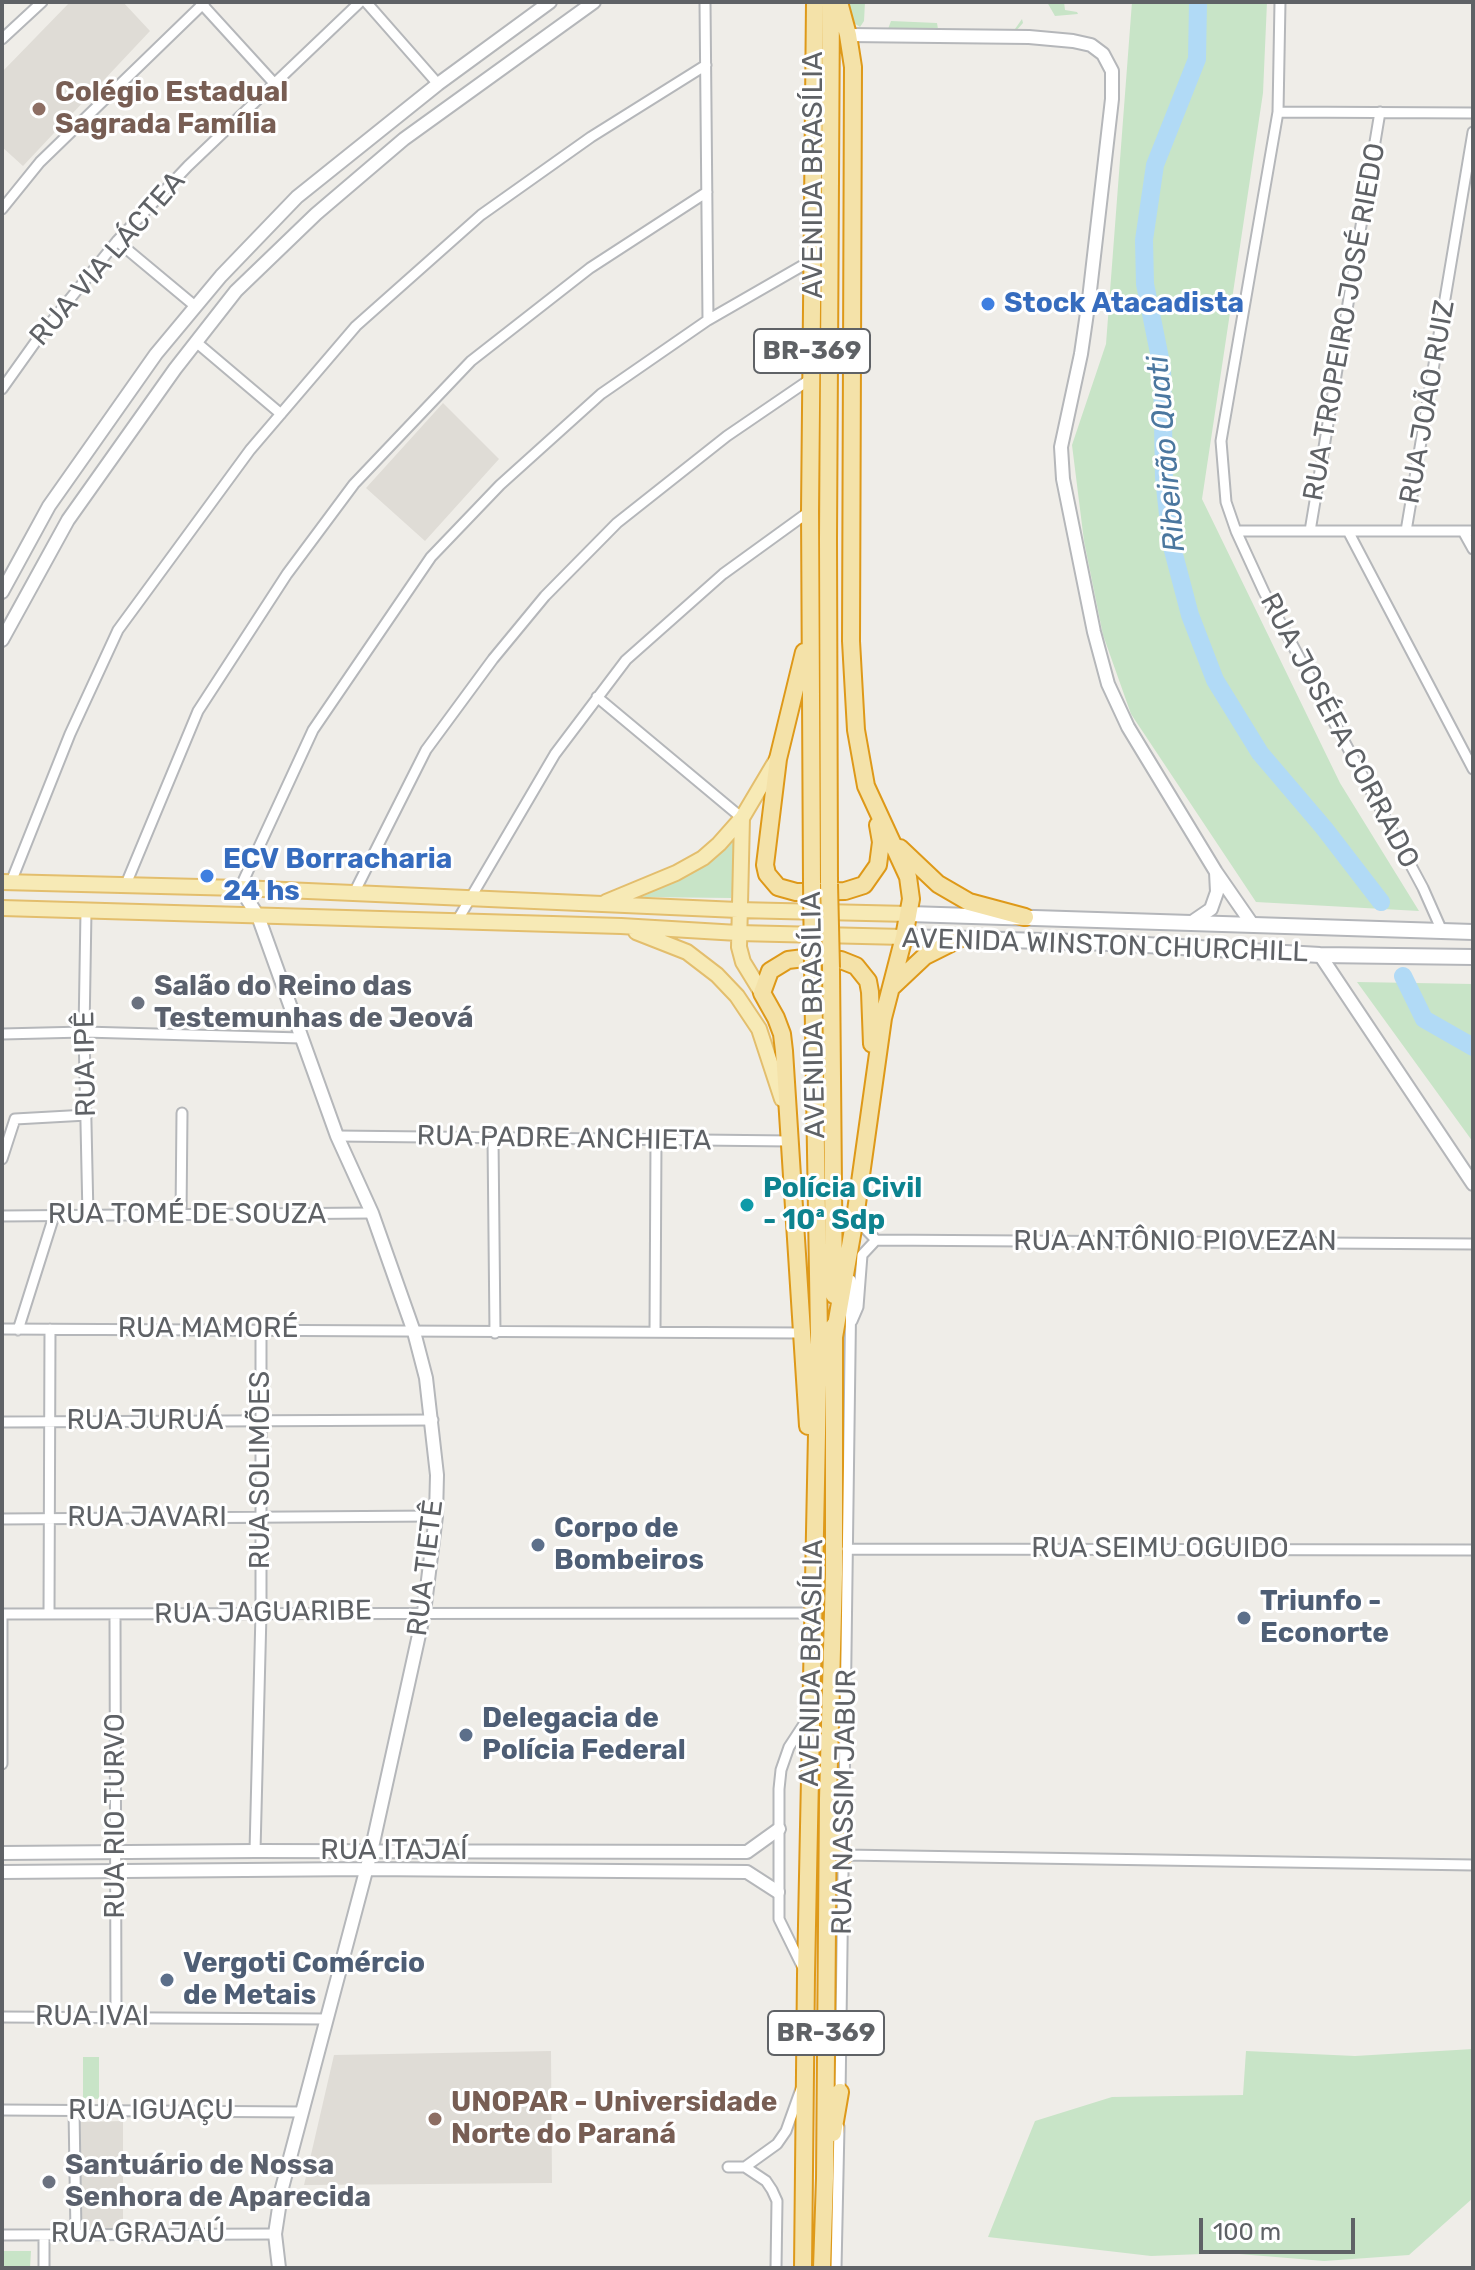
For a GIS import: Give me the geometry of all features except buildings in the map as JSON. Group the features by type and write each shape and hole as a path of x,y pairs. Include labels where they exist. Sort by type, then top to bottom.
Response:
{"highway":[{"name":"AVENIDA BRASÍLIA","path":"803,2268 819,1335 810,511 815,2"},
{"name":"AVENIDA BRASÍLIA","path":"822,2268 834,1574 828,539 831,2"},
{"path":"834,1337 890,990 911,899 908,877 866,786 856,730 851,641 853,67 839,2"},
{"path":"828,539 853,434"},
{"path":"811,618 778,759 765,865 770,881 778,887 796,892 845,891 864,885 878,865 880,855 876,812"},
{"path":"886,832 911,861 938,884 969,902 1025,917"},
{"path":"890,990 925,956 957,940"},
{"path":"815,1524 782,1034 762,993 770,971 777,964 788,960 841,960 856,966 868,981 873,1094"},
{"path":"828,1799 844,1855"},
{"path":"825,2178 840,2092"},
{"path":"795,2268 804,2234"}],"main road":[{"path":"602,904 656,883 703,858 742,818 778,759"},
{"path":"742,818 738,933 743,962 762,993"},
{"name":"AVENIDA WINSTON CHURCHILL","path":"5,882 240,888 738,910 1473,932"},
{"name":"AVENIDA WINSTON CHURCHILL","path":"2,908 1111,943 1320,955 1473,957"},
{"path":"621,926 687,952 717,975 737,996 759,1029 767,1050 790,1136"}],"street":[{"path":"2,39 42,2"},
{"name":"RUA VIA LÁCTEA","path":"2,389 39,337 117,241 273,82 360,2"},
{"path":"366,2 438,84"},
{"path":"2,592 49,506 156,354 221,276 297,197 438,84 550,2"},
{"path":"2,640 68,520 175,369 236,291 316,214 404,139 594,2"},
{"path":"705,2 708,320"},
{"name":"RUA JOSÉFA CORRADO","path":"1280,2 1278,112 1221,441 1226,502 1264,592 1423,888 1442,931"},
{"path":"2,209 40,162 203,3 273,82"},
{"path":"509,31 522,52"},
{"path":"848,35 1029,37 1073,41 1091,45 1103,54 1112,71 1112,99 1089,299 1061,447 1063,479 1094,632 1108,684 1128,727 1216,872 1252,924"},
{"path":"5,882 118,630 250,450 356,326 481,215 591,137 706,65"},
{"path":"1278,112 1473,113"},
{"name":"RUA TROPEIRO JOSÉ RIEDO","path":"1310,531 1380,112"},
{"path":"390,121 404,139"},
{"name":"RUA JOÃO RUIZ","path":"1406,531 1473,132"},
{"path":"126,884 198,711 287,574 354,484 471,361 590,268 707,192"},
{"path":"117,241 195,306"},
{"path":"240,888 313,730 431,557 500,485 601,394 708,320 814,259"},
{"path":"221,276 236,291"},
{"path":"196,342 281,414"},
{"path":"156,354 175,369"},
{"path":"354,893 426,750 493,659 545,596 617,523 727,436 812,378"},
{"path":"49,506 68,520"},
{"path":"457,921 555,754 626,660 723,574 810,511"},
{"path":"1236,531 1468,531 1473,549"},
{"path":"1348,531 1473,769"},
{"path":"597,697 742,818"},
{"path":"1192,922 1211,909 1217,892 1216,872"},
{"name":"RUA TIETÊ","path":"240,888 258,916 337,1136 372,1213 414,1332 433,1420 437,1475 436,1516 424,1612 371,1852 282,2188 275,2234 279,2268"},
{"name":"RUA IPÊ","path":"86,911 84,1032 88,1216"},
{"path":"1320,955 1473,1184"},
{"path":"2,1034 84,1032 301,1038"},
{"path":"181,1216 182,1113"},
{"path":"2,1159 15,1119 87,1115"},
{"name":"RUA PADRE ANCHIETA","path":"337,1136 656,1140 790,1136"},
{"path":"493,1138 495,1333"},
{"path":"655,1331 656,1140"},
{"name":"RUA TOMÉ DE SOUZA","path":"2,1216 372,1213"},
{"path":"18,1330 54,1216"},
{"path":"850,1325 858,1307 862,1255 876,1240 855,1218"},
{"name":"RUA NASSIM JABUR","path":"836,2268 851,1240"},
{"name":"RUA ANTÔNIO PIOVEZAN","path":"876,1240 1473,1244"},
{"name":"RUA MAMORÉ","path":"2,1329 801,1333"},
{"path":"49,1614 50,1329"},
{"name":"RUA SOLIMÕES","path":"255,1851 261,1613 261,1329"},
{"name":"RUA JURUÁ","path":"2,1422 433,1420"},
{"name":"RUA JAVARI","path":"2,1519 436,1516"},
{"name":"RUA SEIMU OGUIDO","path":"847,1549 1473,1550"},
{"name":"RUA JAGUARIBE","path":"2,1614 812,1613"},
{"path":"2,1614 2,1762"},
{"name":"RUA RIO TURVO","path":"115,1614 116,2017"},
{"path":"806,1974 779,1919 779,1829 781,1770 789,1747 811,1712"},
{"path":"778,1892 747,1872 747,1852 779,1829"},
{"name":"RUA ITAJAÍ","path":"2,1853 747,1852"},
{"path":"844,1855 1473,1865"},
{"name":"RUA ITAJAÍ","path":"2,1872 366,1869 747,1872"},
{"name":"RUA IVAI","path":"2,2017 326,2019"},
{"path":"728,2167 745,2167 769,2151 786,2131 806,2074"},
{"name":"RUA IGUAÇU","path":"2,2110 301,2112"},
{"path":"74,2110 76,2234"},
{"path":"745,2167 766,2181 777,2201 776,2268"},
{"name":"RUA GRAJAÚ","path":"2,2235 275,2234"},
{"path":"44,2235 44,2268"}],"shaded area":[{"name":"Colégio Estadual Sagrada Família","path":"70,2 123,2 150,31 23,166 2,147 2,72"},
{"path":"443,403 499,459 425,541 366,488"},
{"name":"UNOPAR - Universidade Norte do Paraná","path":"551,2051 552,2183 304,2185 334,2055"},
{"path":"123,2121 123,2230 79,2229 78,2122"}],"green space":[{"path":"843,2 865,2 864,21 860,27 851,21"},
{"path":"1047,2 1064,2 1065,10 1078,14 1055,16"},
{"path":"1132,2 1267,2 1263,93 1202,499 1340,783 1419,911 1256,902 1131,714 1103,635 1084,541 1072,445 1106,344"},
{"path":"1022,19 1023,23 1015,32 888,29 891,21 937,23 938,29 1015,29"},
{"path":"739,837 731,898 641,897 691,874"},
{"path":"1357,982 1473,984 1473,1142"},
{"path":"1473,2049 1473,2198 1409,2255 1324,2261 1227,2253 1151,2256 988,2237 1035,2121 1112,2097 1243,2095 1246,2051 1355,2056"},
{"path":"83,2057 99,2057 99,2099 83,2098"},
{"path":"2,2251 31,2251 30,2268 2,2268"}],"waterway":[{"name":"Ribeirão Quati","path":"1198,2 1197,59 1155,165 1144,240 1145,284 1162,368 1164,477 1171,543 1190,615 1215,680 1260,753 1324,828 1381,902"},
{"name":"Ribeirão Quati","path":"1403,976 1424,1019 1473,1047"}],"place":[{"name":"Colégio Estadual Sagrada Família","path":"39,109"},
{"name":"Stock Atacadista","path":"988,304"},
{"name":"ECV Borracharia 24 hs","path":"207,876"},
{"name":"Salão do Reino das Testemunhas de Jeová","path":"138,1003"},
{"name":"Polícia Civil - 10ª Sdp","path":"747,1205"},
{"name":"Corpo de Bombeiros","path":"538,1545"},
{"name":"Triunfo - Econorte","path":"1244,1618"},
{"name":"Delegacia de Polícia Federal","path":"466,1735"},
{"name":"Vergoti Comércio de Metais","path":"167,1980"},
{"name":"UNOPAR - Universidade Norte do Paraná","path":"435,2119"},
{"name":"Santuário de Nossa Senhora de Aparecida","path":"49,2182"}]}
